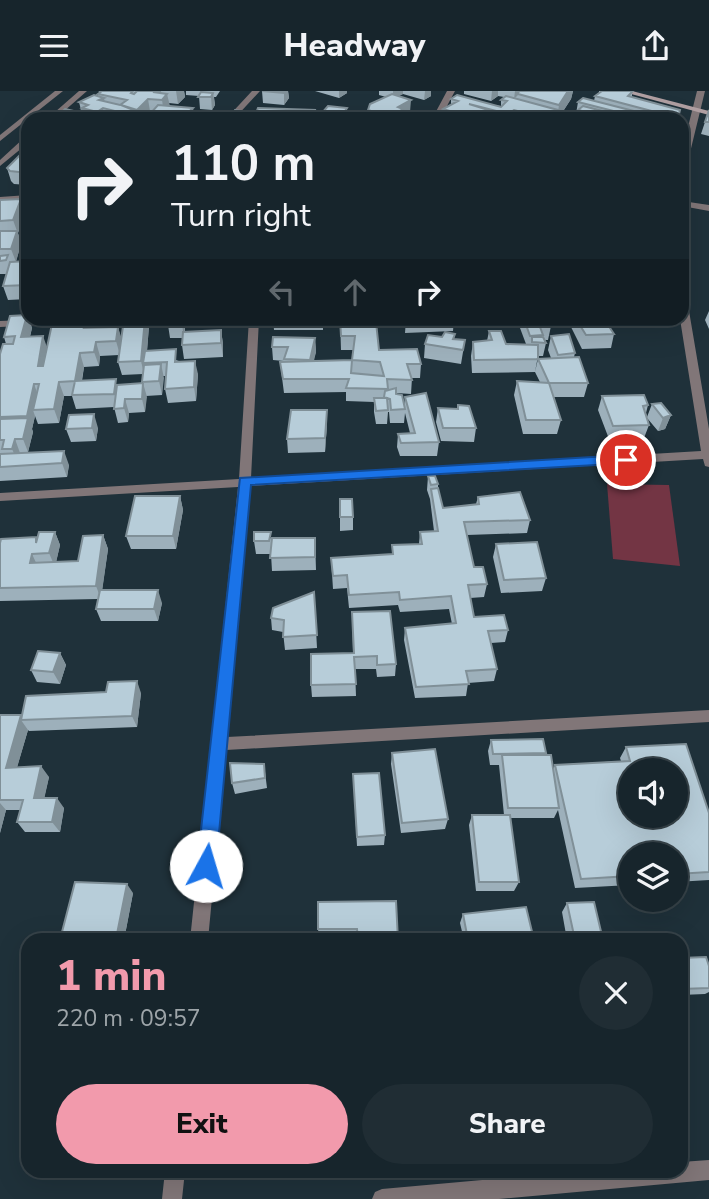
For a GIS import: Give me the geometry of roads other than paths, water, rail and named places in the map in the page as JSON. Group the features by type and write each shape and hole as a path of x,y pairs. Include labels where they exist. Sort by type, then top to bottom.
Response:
{"street":[{"path":"33,112 59,91"},
{"path":"59,112 83,91"},
{"path":"236,112 256,91"},
{"path":"440,112 452,91"},
{"path":"624,91 709,113"},
{"path":"689,141 701,91"},
{"path":"0,139 21,122"},
{"path":"0,164 21,145"},
{"path":"0,199 21,198"},
{"path":"689,204 709,208"},
{"path":"0,324 21,323"},
{"path":"200,933 245,481 254,326"},
{"path":"0,497 245,481 708,459 686,326"},
{"path":"219,744 709,716"},
{"path":"688,1172 709,1170"},
{"path":"172,1199 174,1178"},
{"path":"382,1199 619,1178"}]}
